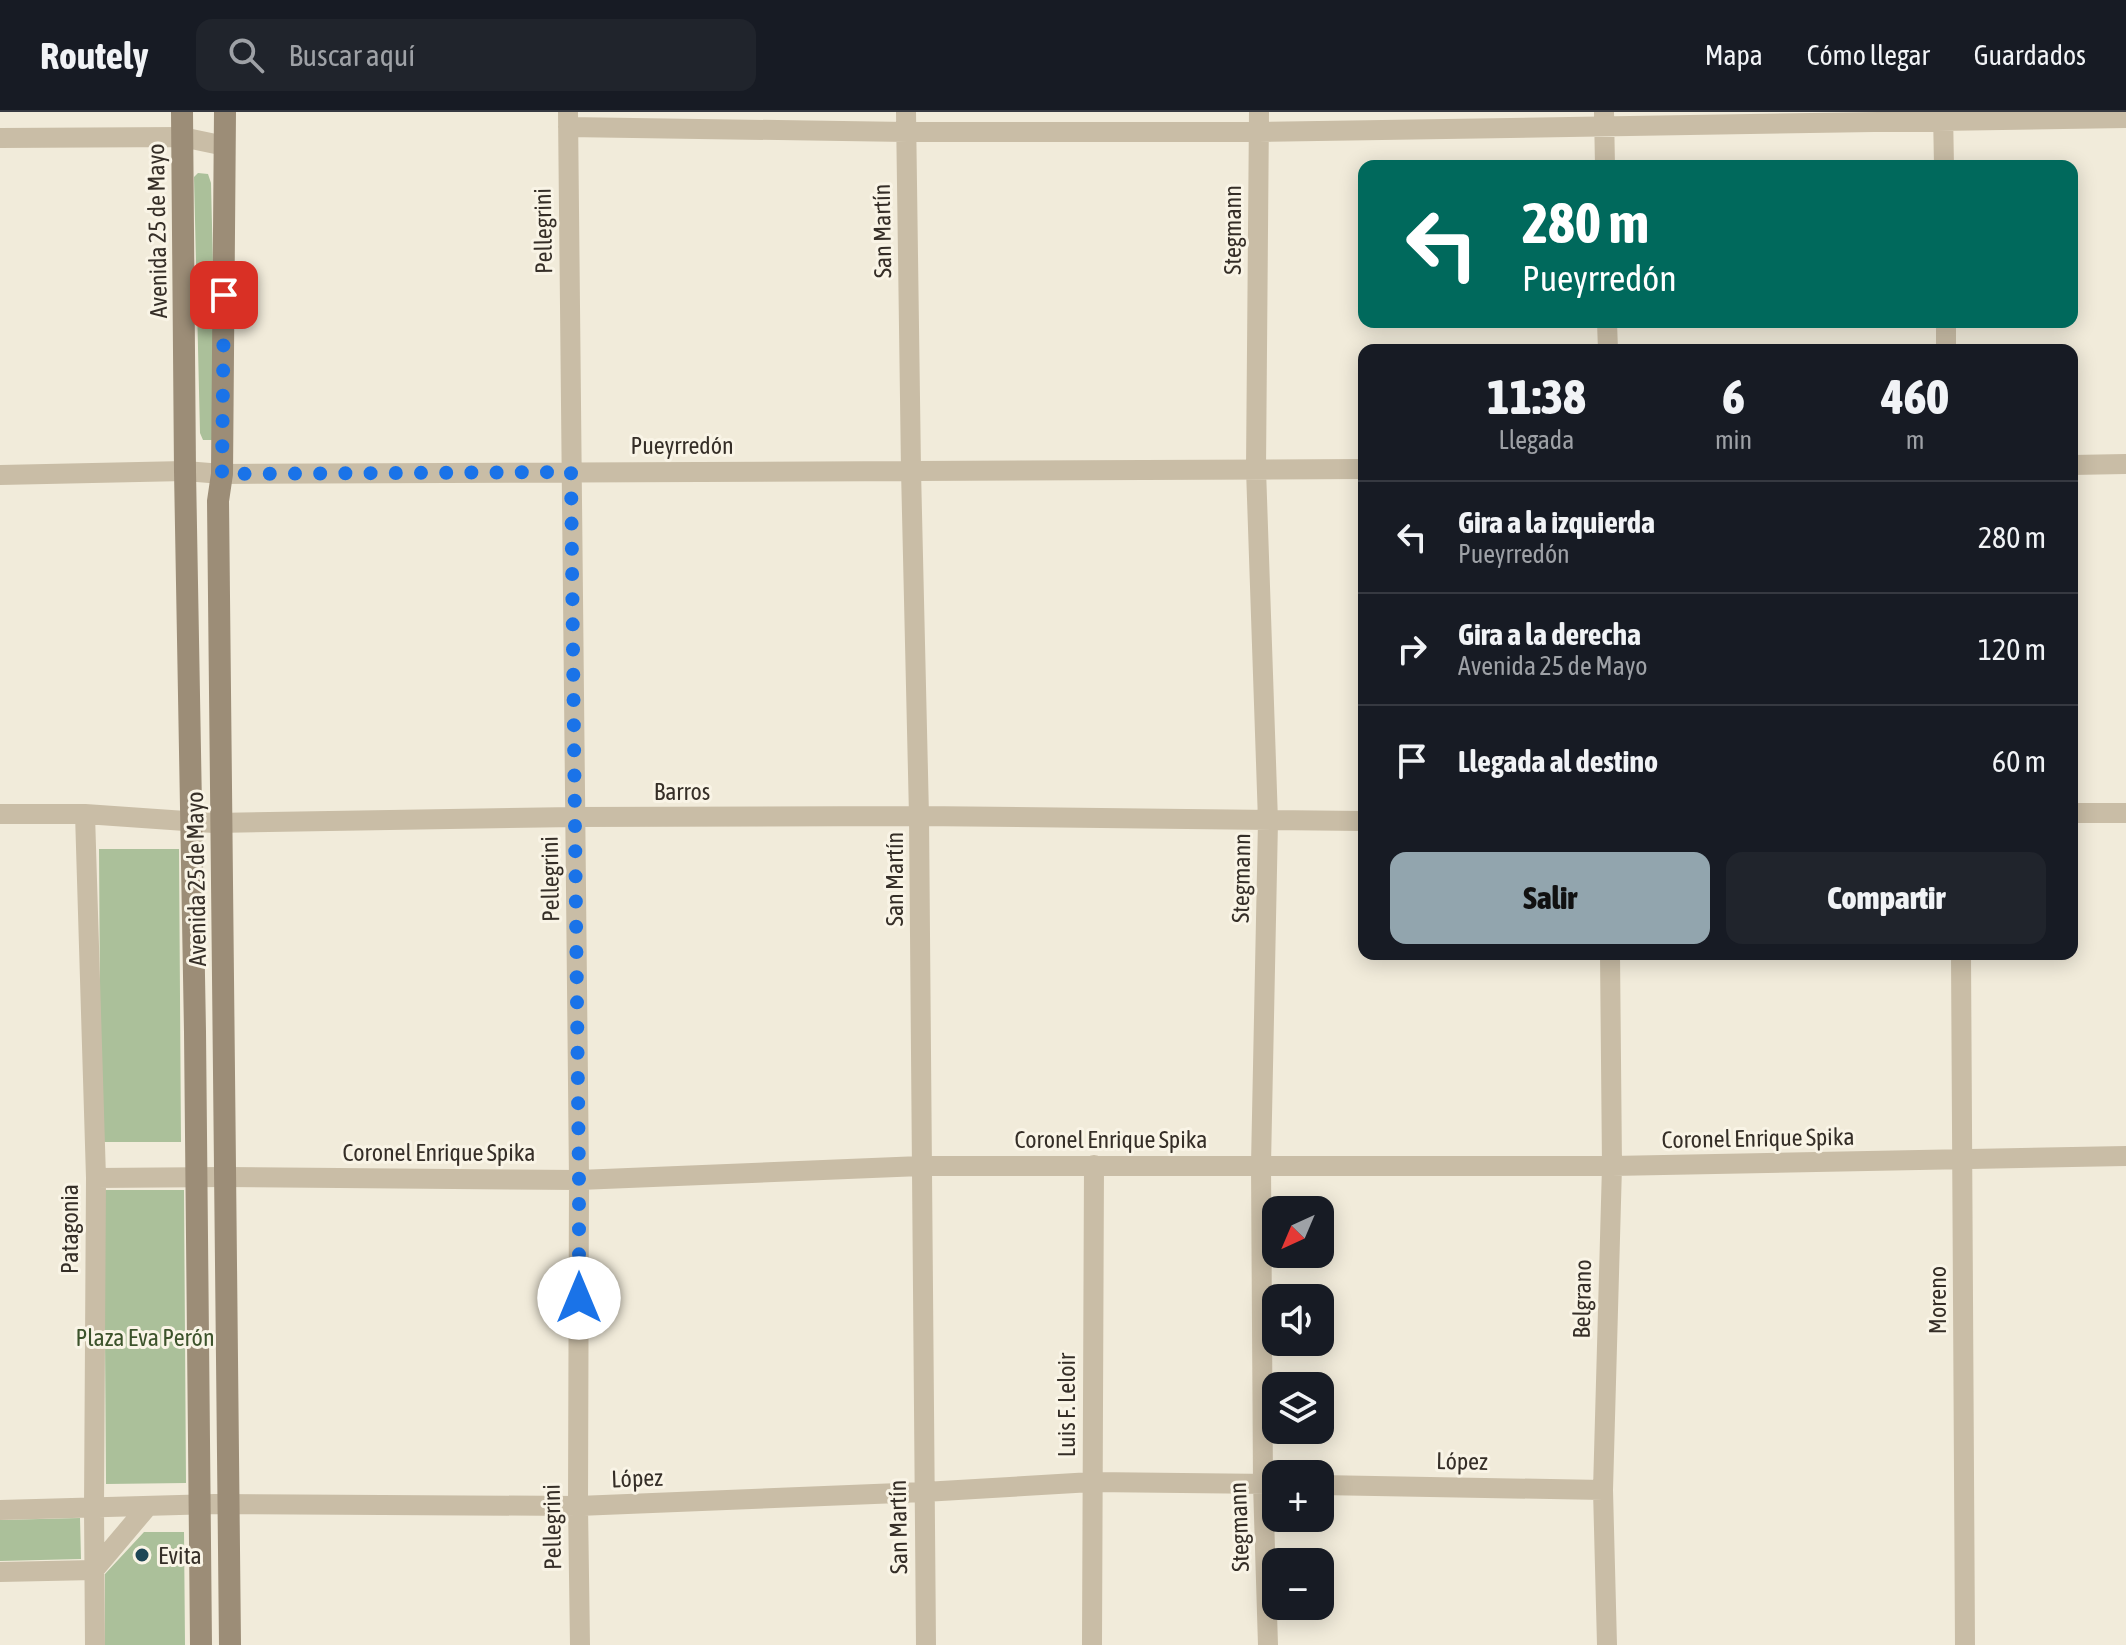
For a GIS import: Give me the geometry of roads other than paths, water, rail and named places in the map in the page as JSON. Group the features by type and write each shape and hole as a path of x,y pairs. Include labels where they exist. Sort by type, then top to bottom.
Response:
{"main road":[{"name":"Avenida 25 de Mayo","path":"182,112 201,1645"},
{"name":"Avenida 25 de Mayo","path":"225,112 222,474 218,501 230,1645"}],"street":[{"path":"1943,116 1944,160"},
{"path":"568,120 1259,122 1943,116 2126,118"},
{"name":"Pellegrini","path":"568,120 579,1180 580,1645"},
{"path":"1604,120 1605,160"},
{"name":"San Martín","path":"907,122 919,816 926,1645"},
{"name":"Stegmann","path":"1259,122 1256,469 1268,821 1261,1165 1269,1460"},
{"path":"0,138 182,137 225,146"},
{"path":"2078,465 2126,464"},
{"name":"Pueyrredón","path":"0,475 185,471 222,474 1358,469"},
{"path":"2078,813 2126,813"},
{"name":"Barros","path":"0,814 85,814 221,823 575,817 919,816 1358,821"},
{"name":"Patagonia","path":"85,814 96,1178 95,1645"},
{"name":"Belgrano","path":"1607,1645 1603,1490 1612,1166 1610,960"},
{"name":"Moreno","path":"1961,960 1965,1645"},
{"name":"Coronel Enrique Spika","path":"96,1178 579,1180 921,1166 1612,1166 2126,1156"},
{"name":"Luis F. Leloir","path":"1092,1645 1094,1165"},
{"name":"López","path":"0,1510 200,1504 578,1506 1092,1482 1262,1484"},
{"name":"López","path":"1334,1485 1603,1490"},
{"path":"0,1572 94,1570 148,1506"},
{"name":"Stegmann","path":"1268,1645 1269,1532"}],"place":[{"name":"Evita","path":"142,1555"}],"park label":[{"name":"Plaza Eva Perón","path":"145,1337"}]}
